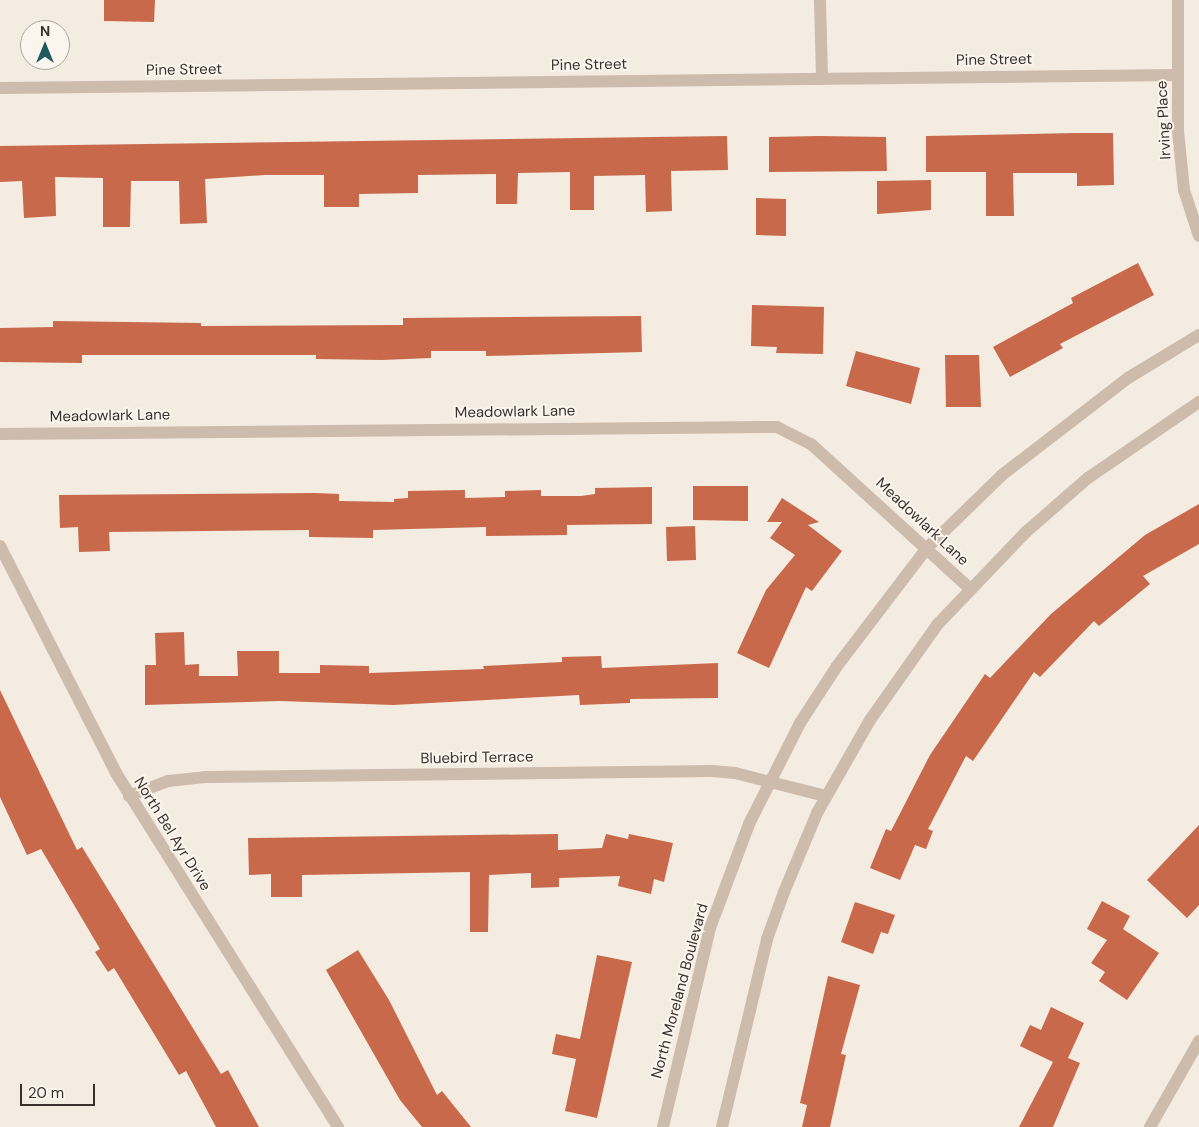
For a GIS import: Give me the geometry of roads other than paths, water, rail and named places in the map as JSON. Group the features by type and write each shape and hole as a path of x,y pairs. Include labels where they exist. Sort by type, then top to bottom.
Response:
{"street":[{"path":"820,0 822,79"},
{"name":"Irving Place","path":"1178,0 1178,74 1184,190 1199,236"},
{"name":"Pine Street","path":"0,88 1178,74"},
{"name":"North Moreland Boulevard","path":"663,1127 710,928 769,781 837,666 927,548 1002,476 1070,420 1128,378 1199,335"},
{"path":"722,1127 767,938 826,796 870,720 937,624 970,588 1088,478 1199,402"},
{"name":"Meadowlark Lane","path":"0,434 777,427 811,444 970,588"},
{"name":"North Bel Ayr Drive","path":"0,546 130,796 338,1127"},
{"name":"Bluebird Terrace","path":"130,796 168,781 205,777 712,772 769,781 826,796"},
{"path":"1150,1127 1199,1041"}]}
